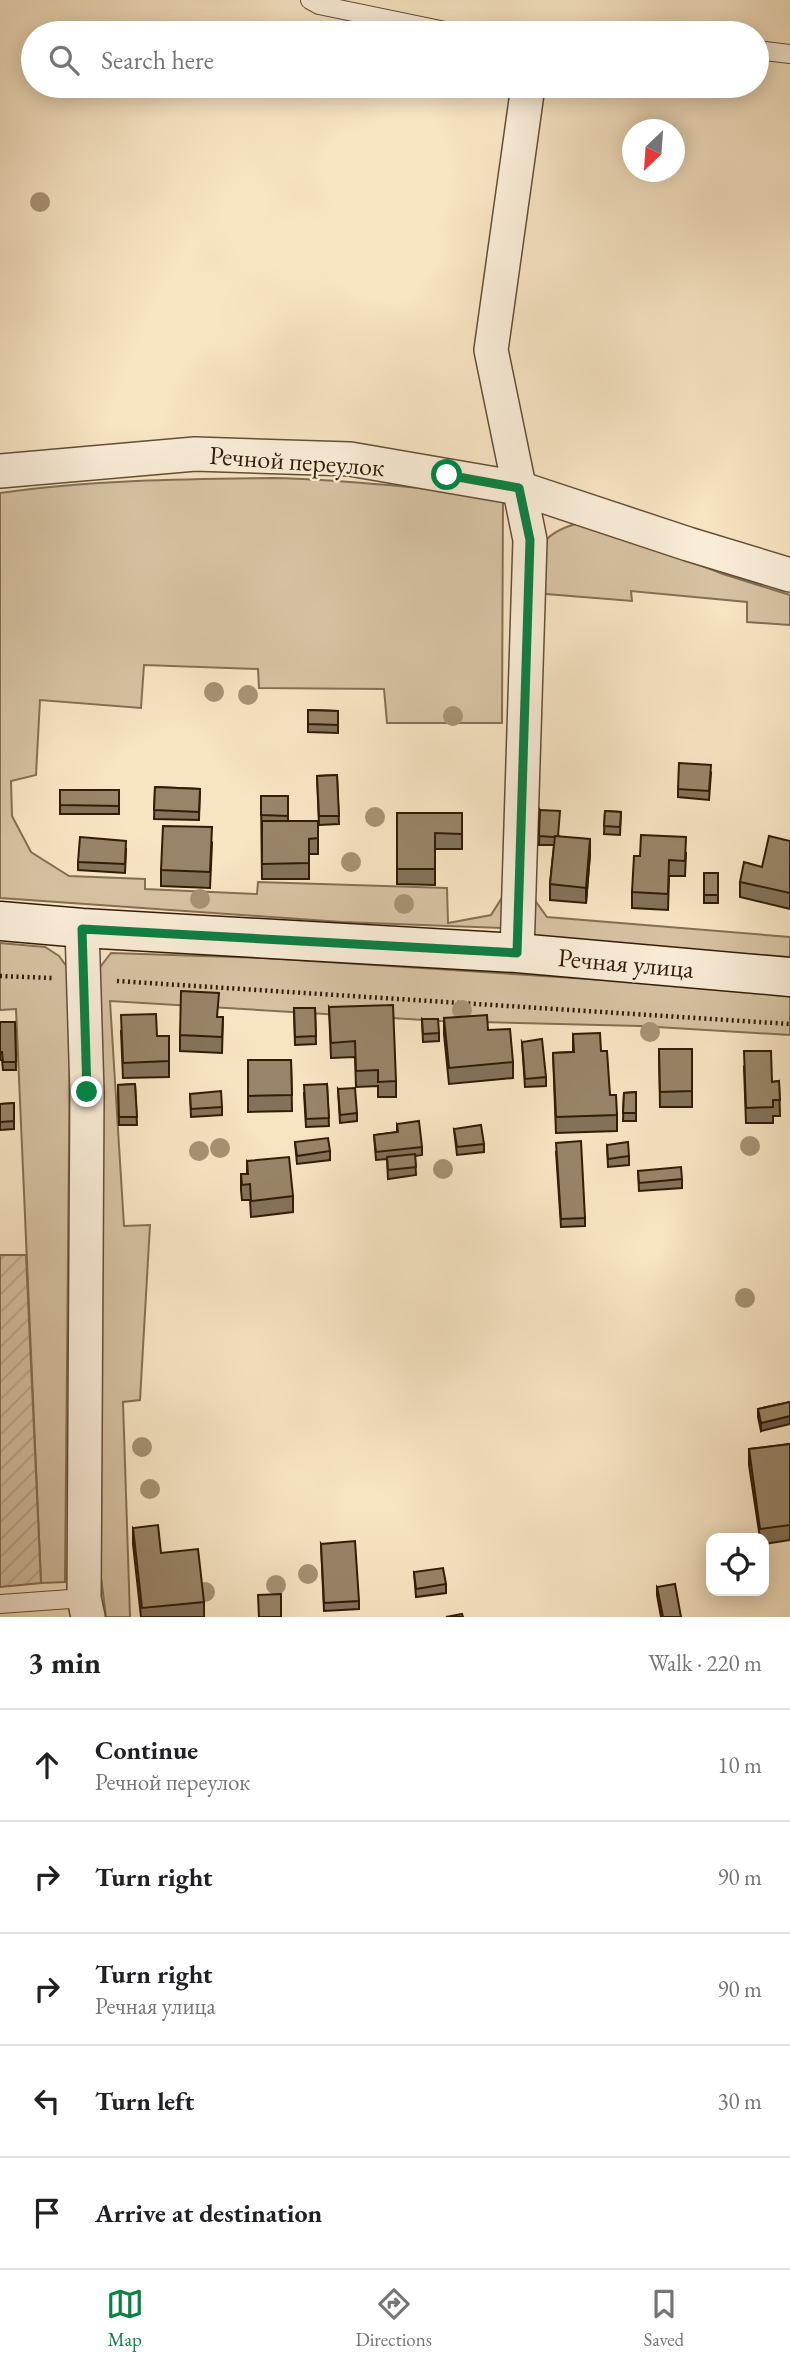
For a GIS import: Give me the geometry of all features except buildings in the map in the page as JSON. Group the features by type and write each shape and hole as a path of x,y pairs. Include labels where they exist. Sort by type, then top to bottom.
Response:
{"street":[{"path":"517,953 530,540 491,350 526,98"},
{"name":"Речной переулок","path":"0,471 195,454 350,460 519,488 790,575"},
{"name":"Речная улица","path":"0,921 82,929 517,953 790,976"},
{"path":"82,929 87,1092 86,1608"}],"lane":[{"path":"310,0 319,5 397,21"},
{"path":"769,51 790,54"},
{"path":"0,1604 86,1608"}],"path":[{"path":"0,976 790,1024"}],"shaded area":[{"path":"274,478 388,485 503,497 502,723 387,723 384,689 259,688 258,669 144,665 141,708 40,700 36,775 11,781 12,816 31,852 69,876 145,879 145,889 257,894 258,882 447,888 448,923 491,915 503,896 502,928 342,922 0,898 0,493 102,483"},
{"path":"575,524 597,525 723,574 790,595 790,625 747,622 747,602 631,591 632,601 534,593 539,557 545,541 561,529"},
{"path":"531,895 547,917 790,937 790,957 529,939"},
{"path":"0,943 45,947 59,956 67,967 70,1041 65,1582 41,1583 16,1009 0,1010"},
{"path":"111,953 265,958 790,992 790,1035 640,1026 441,1021 110,1001 124,1226 150,1225 140,1400 123,1402 130,1617 106,1617 95,1529 94,975"},
{"path":"0,1255 26,1255 41,1583 0,1587"}],"route":[{"path":"87,1092 82,929 517,953 530,540 519,488 447,475"}]}
